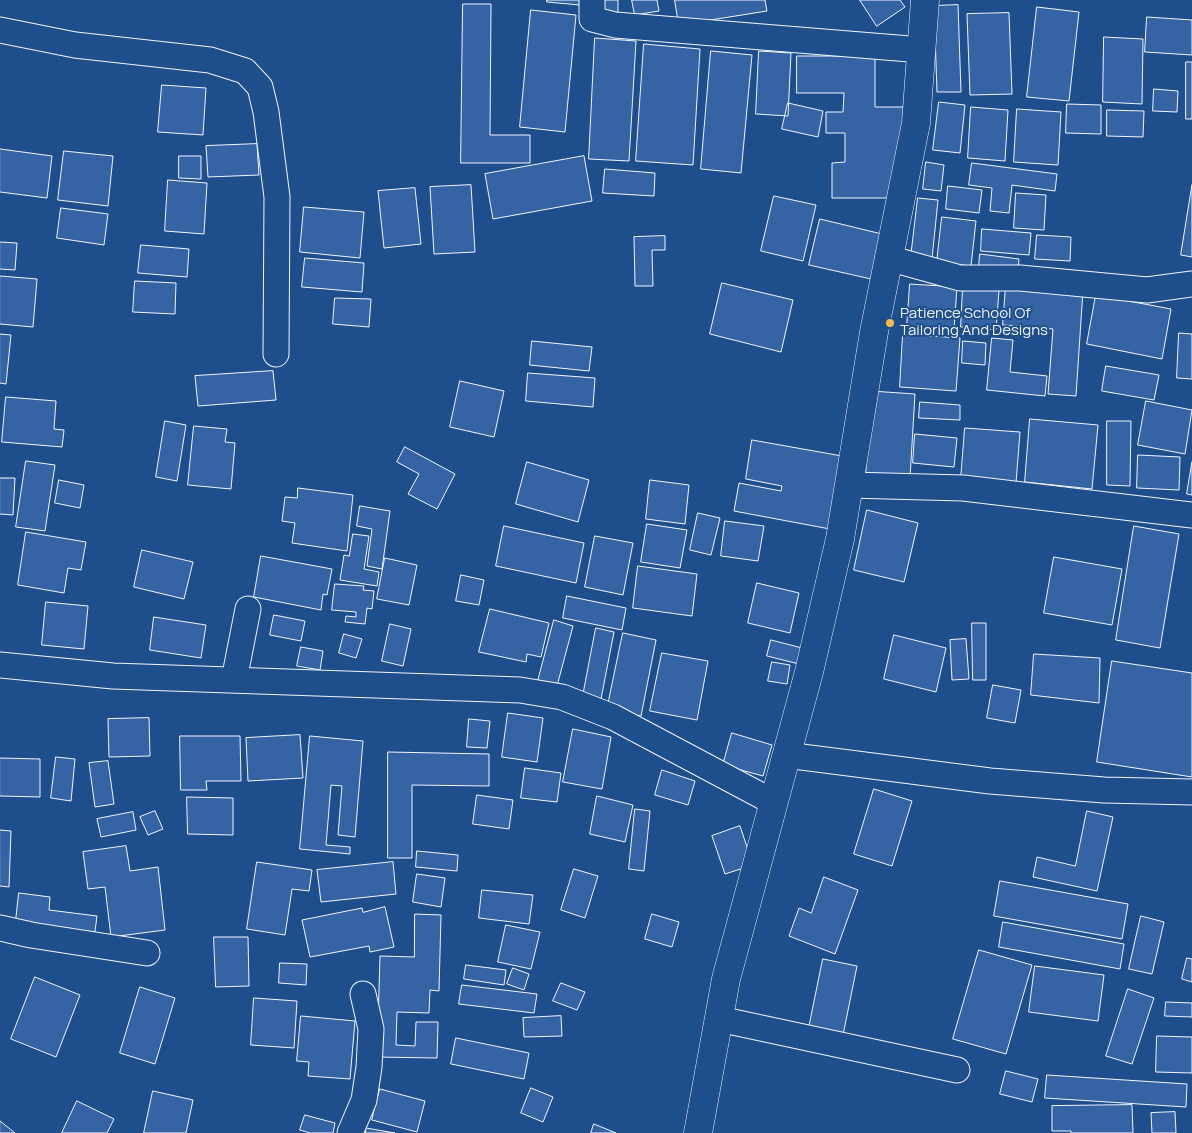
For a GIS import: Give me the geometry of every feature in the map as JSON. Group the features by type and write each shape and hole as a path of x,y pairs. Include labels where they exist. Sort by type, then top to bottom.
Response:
{"street":[{"path":"592,0 592,19 615,25 922,50"},
{"path":"698,1133 726,979 809,672 840,539 874,332 916,123 924,0"},
{"path":"0,30 75,45 210,60 245,71 260,87 266,112 277,198 276,354"},
{"path":"888,258 960,278 1020,278 1146,290 1192,284"},
{"path":"849,485 963,488 1192,515"},
{"path":"234,680 248,609"},
{"path":"0,665 113,676 520,690 562,697 613,717 773,802"},
{"path":"786,755 990,781 1104,790 1192,792"},
{"path":"0,928 31,935 147,953"},
{"path":"350,1133 364,1100 369,1067 371,1029 363,994"},
{"path":"719,1019 957,1070"}],"building":[{"path":"547,0 580,0 579,5 547,2"},
{"path":"597,0 618,0 618,13 597,14"},
{"path":"632,0 657,0 659,11 635,15"},
{"path":"675,0 765,0 767,11 679,25"},
{"path":"860,0 900,0 905,7 877,26"},
{"path":"463,4 491,4 490,135 530,135 530,163 461,163"},
{"path":"958,5 961,92 937,92 934,6"},
{"path":"1037,7 1079,12 1069,101 1027,97"},
{"path":"531,10 576,15 565,132 520,127"},
{"path":"1009,13 1012,94 970,95 967,14"},
{"path":"1147,17 1192,20 1192,55 1145,52"},
{"path":"1104,37 1143,39 1142,104 1103,102"},
{"path":"595,38 636,41 629,161 589,159"},
{"path":"644,44 700,49 693,165 636,161"},
{"path":"711,51 752,55 741,173 701,169"},
{"path":"759,51 791,53 788,116 756,114"},
{"path":"797,56 875,56 875,107 904,107 904,198 832,198 832,163 845,162 845,133 826,133 826,112 843,112 844,93 797,93"},
{"path":"1186,62 1192,62 1192,119 1186,119"},
{"path":"162,85 206,88 203,135 158,132"},
{"path":"1154,89 1178,91 1177,112 1153,111"},
{"path":"939,102 965,105 960,153 933,150"},
{"path":"788,103 823,111 818,137 782,129"},
{"path":"1067,104 1101,105 1101,134 1066,133"},
{"path":"971,107 1008,110 1005,161 968,158"},
{"path":"1017,109 1061,112 1058,165 1014,162"},
{"path":"1107,110 1144,111 1143,137 1107,136"},
{"path":"257,144 259,175 208,177 206,146"},
{"path":"0,149 52,156 47,198 0,192"},
{"path":"64,151 113,156 108,206 58,200"},
{"path":"179,156 201,156 201,179 179,178"},
{"path":"584,156 592,201 493,219 485,174"},
{"path":"926,162 944,165 941,191 923,189"},
{"path":"972,163 1057,174 1055,191 1012,185 1009,213 990,211 992,188 969,185"},
{"path":"605,169 655,173 654,196 603,193"},
{"path":"168,180 207,183 204,234 165,231"},
{"path":"471,185 475,252 434,254 430,187"},
{"path":"1192,185 1192,257 1181,255"},
{"path":"948,186 982,190 979,213 946,209"},
{"path":"415,188 421,244 384,248 378,191"},
{"path":"1016,193 1046,195 1044,230 1014,228"},
{"path":"774,196 816,205 803,261 761,251"},
{"path":"918,198 938,200 932,259 911,257"},
{"path":"304,207 364,212 360,258 300,252"},
{"path":"61,208 108,214 104,245 57,238"},
{"path":"942,217 976,221 971,266 937,262"},
{"path":"820,219 882,234 871,279 809,265"},
{"path":"982,229 1031,233 1029,255 981,251"},
{"path":"1037,235 1071,237 1070,261 1035,259"},
{"path":"665,236 665,250 652,250 653,286 635,286 634,237"},
{"path":"0,242 17,243 15,270 0,269"},
{"path":"141,245 189,249 187,277 138,273"},
{"path":"980,254 1019,259 1018,271 979,267"},
{"path":"305,258 364,263 362,292 302,287"},
{"path":"0,276 37,279 33,327 0,324"},
{"path":"135,281 176,283 175,314 133,312"},
{"path":"722,283 793,300 781,352 710,334"},
{"path":"910,284 957,287 954,330 907,327"},
{"path":"1006,285 1083,290 1076,396 1048,394 1053,329 1003,325"},
{"path":"963,287 999,290 996,330 961,327"},
{"path":"1096,295 1171,309 1162,359 1087,344"},
{"path":"335,298 371,299 369,327 333,324"},
{"path":"1179,333 1192,334 1192,379 1177,378"},
{"path":"0,334 11,335 6,384 0,383"},
{"path":"903,334 960,338 956,391 900,387"},
{"path":"992,338 1013,340 1010,372 1047,376 1045,396 987,390"},
{"path":"532,341 592,347 589,371 530,365"},
{"path":"963,341 986,343 985,365 962,363"},
{"path":"1106,366 1159,375 1154,400 1102,391"},
{"path":"273,371 276,400 198,406 195,376"},
{"path":"528,373 595,378 593,407 526,401"},
{"path":"460,381 504,391 494,437 450,427"},
{"path":"871,391 915,394 910,478 866,475"},
{"path":"6,397 56,401 54,429 64,430 62,447 2,442"},
{"path":"1146,401 1192,410 1185,454 1138,445"},
{"path":"920,402 960,405 960,420 919,418"},
{"path":"1030,419 1098,425 1092,489 1025,482"},
{"path":"165,421 186,425 177,481 156,477"},
{"path":"1107,421 1131,421 1130,486 1107,485"},
{"path":"194,426 227,429 225,442 235,443 231,489 188,485"},
{"path":"965,428 1020,432 1016,483 961,479"},
{"path":"915,434 957,438 954,467 913,463"},
{"path":"752,440 842,456 830,529 734,511 739,483 781,491 782,486 746,479"},
{"path":"405,447 455,474 437,509 408,494 419,474 397,462"},
{"path":"1138,455 1180,457 1179,490 1137,488"},
{"path":"26,461 55,465 45,531 16,527"},
{"path":"527,462 589,480 578,522 516,504"},
{"path":"1192,462 1192,495 1187,494"},
{"path":"0,478 15,478 13,515 0,514"},
{"path":"59,480 84,485 80,508 55,503"},
{"path":"650,480 689,485 685,524 646,519"},
{"path":"298,488 353,495 347,551 292,543 295,523 282,521 285,497 297,498"},
{"path":"360,506 390,511 382,569 367,566 372,529 357,526"},
{"path":"867,510 918,523 904,582 854,570"},
{"path":"698,513 720,518 711,555 690,550"},
{"path":"725,521 764,526 758,561 721,556"},
{"path":"647,524 687,530 680,568 641,562"},
{"path":"504,526 584,543 576,583 496,566"},
{"path":"1134,526 1179,534 1160,648 1116,640"},
{"path":"26,532 86,542 81,570 68,568 64,593 18,585"},
{"path":"353,534 369,536 364,569 379,572 377,586 340,580 344,555 349,556"},
{"path":"595,536 633,543 623,595 585,587"},
{"path":"142,550 193,562 184,599 134,587"},
{"path":"261,556 332,569 327,595 323,594 321,610 254,597"},
{"path":"1054,557 1122,569 1112,625 1044,613"},
{"path":"385,558 417,565 409,605 377,599"},
{"path":"638,566 697,574 692,616 633,608"},
{"path":"461,575 484,580 479,605 456,601"},
{"path":"757,583 799,593 790,633 748,623"},
{"path":"335,584 364,586 363,590 374,591 372,609 367,608 365,624 345,622 346,616 356,617 356,612 332,610"},
{"path":"567,596 626,608 622,630 563,618"},
{"path":"46,602 88,606 84,649 42,645"},
{"path":"490,609 549,623 541,657 527,654 526,662 479,652"},
{"path":"274,615 305,621 301,641 270,635"},
{"path":"154,617 206,625 201,658 150,650"},
{"path":"554,620 573,626 557,686 538,681"},
{"path":"972,623 986,623 986,680 973,680"},
{"path":"390,624 411,629 403,666 382,661"},
{"path":"596,628 614,632 601,699 583,696"},
{"path":"623,633 656,640 641,716 607,710"},
{"path":"344,634 362,639 356,658 339,653"},
{"path":"894,635 946,648 936,692 884,679"},
{"path":"966,639 969,679 952,680 950,640"},
{"path":"771,640 802,648 799,664 767,656"},
{"path":"301,647 323,651 320,670 297,666"},
{"path":"662,653 708,661 697,720 650,711"},
{"path":"1034,654 1100,658 1099,703 1031,695"},
{"path":"1112,661 1192,673 1192,777 1097,762"},
{"path":"772,662 790,665 787,684 768,681"},
{"path":"993,685 1021,690 1015,723 987,718"},
{"path":"508,713 543,718 537,762 502,757"},
{"path":"149,718 150,756 109,757 108,719"},
{"path":"469,719 490,721 487,748 467,747"},
{"path":"573,729 611,737 602,789 563,782"},
{"path":"732,733 772,745 763,776 723,765"},
{"path":"300,735 303,778 248,781 246,738"},
{"path":"180,736 240,736 241,781 206,781 207,790 181,790"},
{"path":"310,736 363,741 355,837 338,835 342,786 331,785 326,845 350,847 350,854 300,849"},
{"path":"388,752 489,754 489,786 412,785 412,858 388,858"},
{"path":"56,757 75,759 71,801 51,798"},
{"path":"0,758 40,759 40,797 0,796"},
{"path":"108,761 114,804 95,807 89,763"},
{"path":"525,768 561,773 557,802 521,798"},
{"path":"662,770 695,781 688,805 655,795"},
{"path":"874,789 912,801 892,866 854,854"},
{"path":"477,795 513,800 509,829 473,824"},
{"path":"597,796 633,805 625,842 590,834"},
{"path":"187,797 233,798 233,835 188,834"},
{"path":"635,809 650,811 644,871 629,869"},
{"path":"155,811 163,829 148,835 140,817"},
{"path":"1087,811 1113,817 1097,891 1033,877 1037,857 1075,866"},
{"path":"133,812 136,830 101,837 97,819"},
{"path":"740,826 753,865 725,874 712,836"},
{"path":"0,830 11,831 9,887 0,886"},
{"path":"126,846 130,871 158,867 165,930 111,937 105,887 88,889 83,852"},
{"path":"417,851 458,855 457,871 416,867"},
{"path":"257,862 312,870 309,891 292,889 285,935 247,929"},
{"path":"393,862 396,894 321,902 317,870"},
{"path":"574,869 598,876 585,918 561,910"},
{"path":"417,874 445,878 441,907 413,902"},
{"path":"824,877 858,890 835,954 789,936 799,908 811,913"},
{"path":"1000,881 1128,904 1122,939 994,916"},
{"path":"482,890 533,895 529,924 479,918"},
{"path":"19,893 50,897 49,910 97,916 94,939 15,930"},
{"path":"385,907 394,947 370,952 369,946 310,957 302,920 362,908 363,912"},
{"path":"415,914 441,915 439,991 430,990 429,1013 397,1012 396,1045 415,1046 416,1022 438,1022 437,1058 377,1057 380,956 414,957"},
{"path":"652,914 679,922 672,947 645,939"},
{"path":"1141,916 1164,922 1152,974 1129,969"},
{"path":"1003,922 1124,944 1120,969 999,947"},
{"path":"506,925 540,932 531,969 498,962"},
{"path":"214,937 248,937 249,986 216,987"},
{"path":"979,950 1032,965 1006,1054 953,1039"},
{"path":"1187,958 1192,959 1192,982 1182,979"},
{"path":"823,959 857,966 842,1040 808,1033"},
{"path":"280,963 307,964 306,985 279,983"},
{"path":"466,965 506,970 504,985 464,979"},
{"path":"1035,966 1104,975 1098,1021 1029,1012"},
{"path":"513,968 529,974 524,990 507,984"},
{"path":"35,977 80,995 56,1057 11,1039"},
{"path":"561,983 585,992 577,1010 553,1001"},
{"path":"462,985 537,994 534,1013 459,1004"},
{"path":"140,987 175,998 155,1064 120,1053"},
{"path":"1128,989 1154,998 1132,1064 1106,1056"},
{"path":"254,998 297,1001 294,1048 251,1045"},
{"path":"1166,1002 1192,1003 1192,1017 1165,1016"},
{"path":"301,1016 355,1021 350,1079 308,1076 309,1062 297,1061"},
{"path":"561,1016 562,1036 524,1037 523,1018"},
{"path":"1157,1036 1192,1037 1192,1073 1156,1072"},
{"path":"456,1038 529,1053 524,1079 451,1064"},
{"path":"1006,1071 1038,1079 1032,1102 1000,1094"},
{"path":"1047,1075 1187,1084 1186,1107 1045,1098"},
{"path":"531,1088 553,1097 543,1122 521,1113"},
{"path":"380,1089 425,1101 417,1132 372,1120"},
{"path":"153,1091 193,1100 186,1133 144,1133"},
{"path":"77,1101 114,1119 107,1133 62,1133"},
{"path":"1132,1105 1133,1133 1071,1133 1071,1131 1052,1131 1052,1106"},
{"path":"1175,1112 1176,1133 1152,1133 1151,1113"},
{"path":"305,1115 335,1123 333,1133 310,1133 300,1130"},
{"path":"0,1121 15,1133 0,1133"},
{"path":"594,1124 616,1133 591,1133"},
{"path":"366,1128 395,1133 366,1133"}],"place":[{"name":"Patience School Of Tailoring And Designs","path":"890,323"}]}
